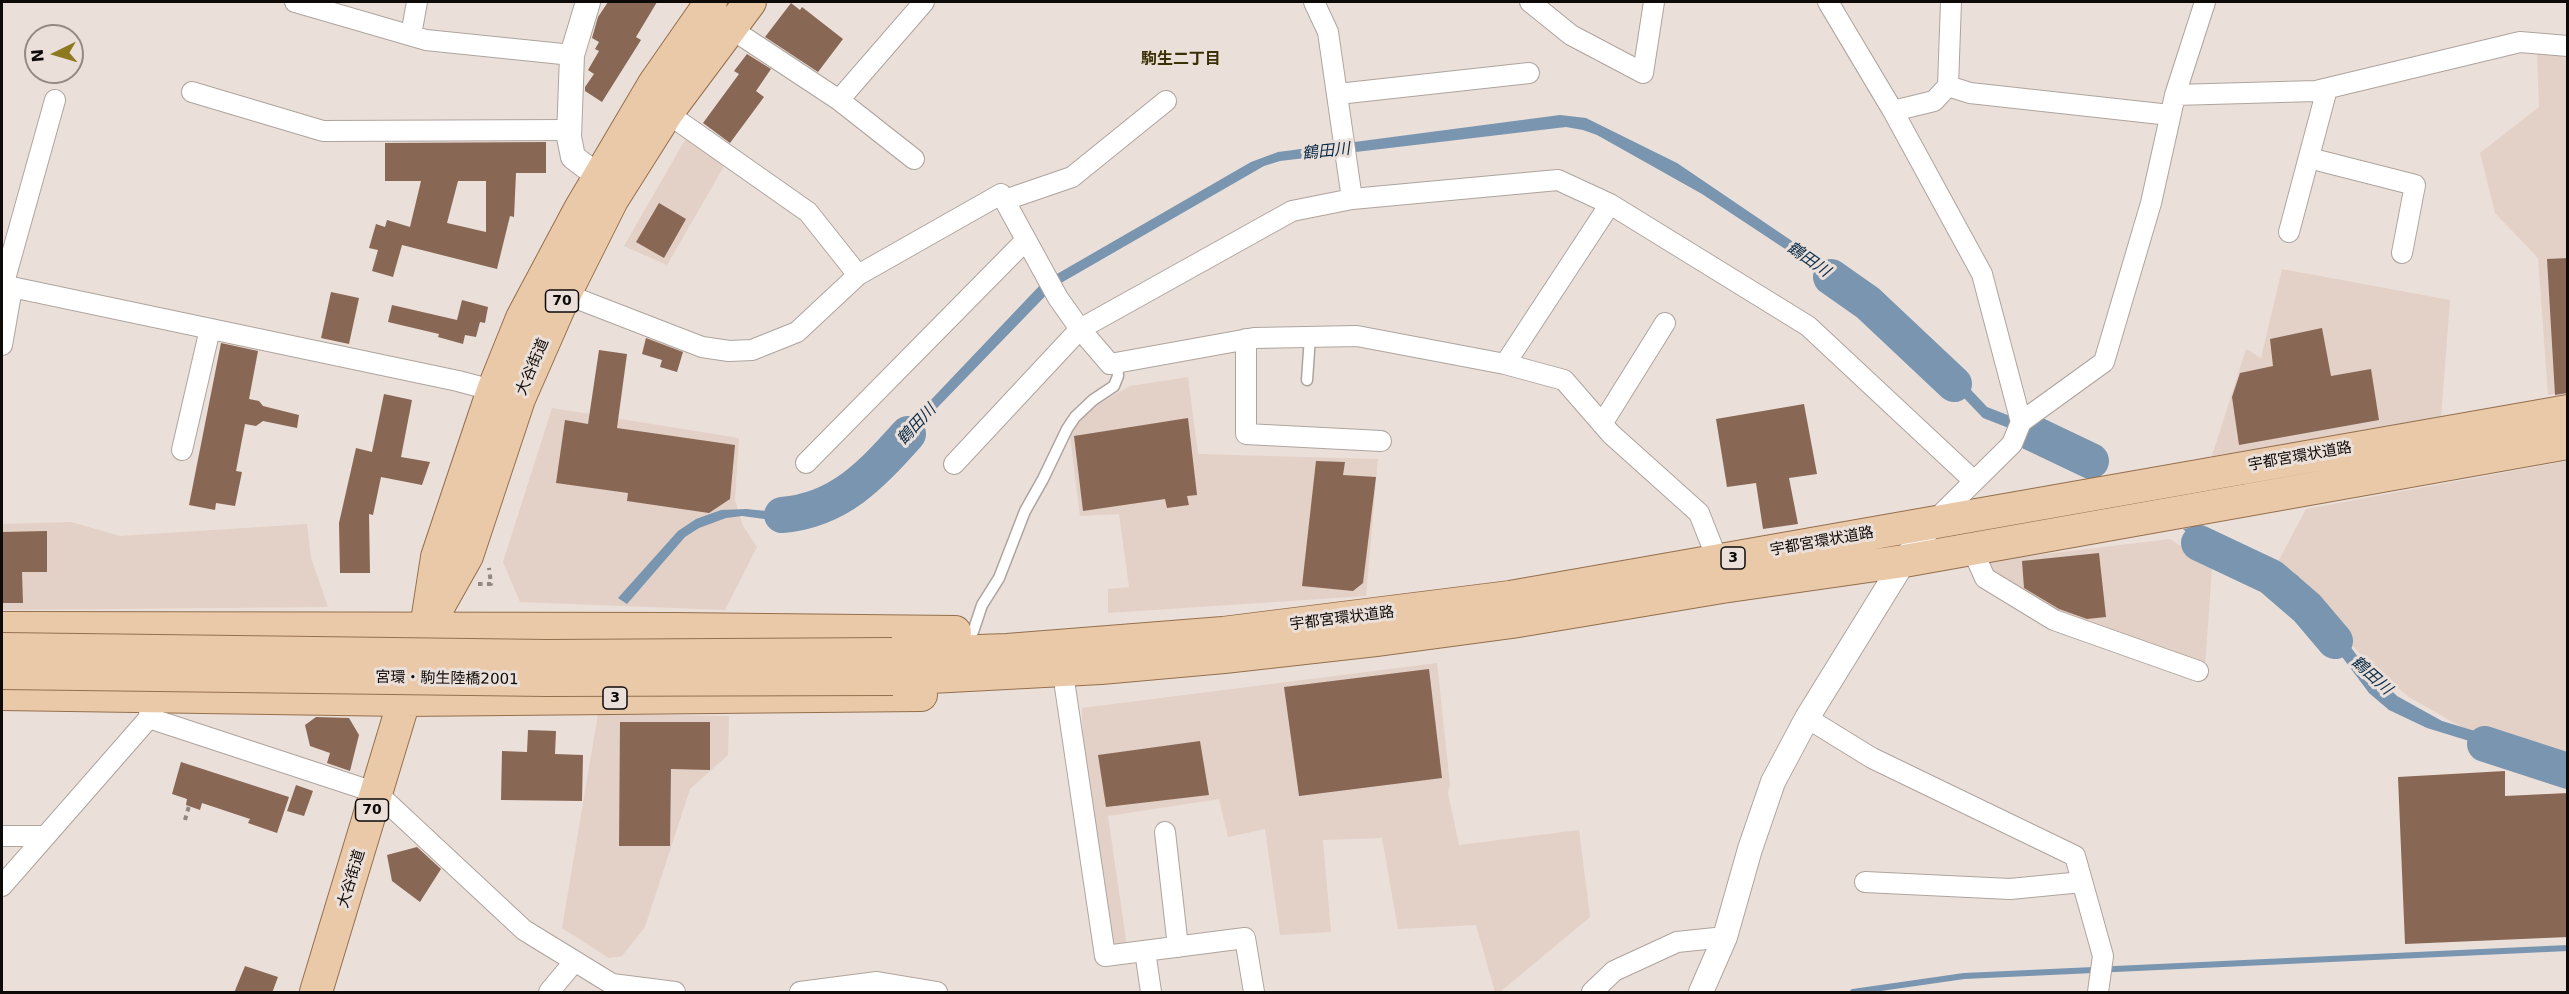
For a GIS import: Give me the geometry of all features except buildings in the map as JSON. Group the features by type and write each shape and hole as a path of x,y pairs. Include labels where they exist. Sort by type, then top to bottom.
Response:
{"main road":[{"name":"大谷街道","path":"316,993 426,628 467,556 522,318 598,176 654,84 711,2"},
{"name":"大谷街道","path":"506,394 565,294 612,200 667,113 750,2"},
{"name":"宇都宮環状道路","path":"1224,645 1718,561 2568,411"},
{"name":"宇都宮環状道路","path":"893,667 1007,650 1376,640 1512,622 1722,587 1904,561 2568,443"},
{"name":"3","path":"2,628 973,632 1137,624 1224,645"},
{"name":"3","path":"2,694 149,707 404,700 983,695 1136,680 1224,645"},
{"name":"宮環・駒生陸橋2001","path":"2,649 548,656 893,667"},
{"name":"宮環・駒生陸橋2001","path":"2,673 547,680 893,667"}],"street":[{"path":"295,2 426,40 572,55"},
{"path":"411,35 417,2"},
{"path":"588,2 572,55 569,130 573,157 598,176"},
{"path":"839,100 924,2"},
{"path":"1314,2 1329,32 1352,199"},
{"path":"1530,2 1571,35 1643,73 1654,2"},
{"path":"1828,2 1893,111 1982,274 2021,422"},
{"path":"1893,111 1934,101 1948,86 1950,2"},
{"path":"1701,993 1725,937 1750,849 1773,782 1806,718 1904,561 1933,522 2012,444 2021,422 2104,362 2151,203 2175,95 2205,2"},
{"path":"730,27 839,100 914,159"},
{"path":"2175,95 2316,92 2520,42 2568,46"},
{"path":"1338,94 1529,73"},
{"path":"1948,86 1970,93 2170,115"},
{"path":"2289,232 2327,89"},
{"path":"192,92 323,131 569,130"},
{"path":"2,345 5,286 55,100"},
{"path":"1005,200 1072,177 1166,101"},
{"path":"667,113 808,212 858,275"},
{"path":"2309,158 2415,185 2402,253"},
{"path":"954,464 1080,329 1292,211 1352,199 1558,180 1611,204 1808,326 1974,481"},
{"path":"565,294 702,347 729,351 752,350 797,332 858,275 1001,194 1058,298 1080,329 1110,364 1246,339 1358,336 1505,364 1564,380 1602,424 1700,513 1718,561"},
{"path":"1505,364 1611,204"},
{"path":"806,463 1026,240"},
{"path":"5,286 506,394"},
{"path":"1602,424 1665,323"},
{"path":"182,450 210,329"},
{"path":"1246,339 1246,434 1381,441"},
{"path":"1972,549 1985,578 2054,620 2198,670"},
{"path":"1065,687 1105,956 1245,938 1254,993"},
{"path":"2,886 46,836 149,707 377,793 524,930 612,984 675,993"},
{"path":"1806,718 1872,758 2075,856 2101,974"},
{"path":"1165,832 1178,947"},
{"path":"2,836 46,836"},
{"path":"1864,882 2010,889 2082,882"},
{"path":"1593,993 1614,971 1677,942 1725,937"},
{"path":"1145,951 1151,993"},
{"path":"549,993 574,962"},
{"path":"800,993 877,982 937,993"}],"lane":[{"path":"1307,380 1310,337"},
{"path":"973,632 981,605 999,578 1025,511 1067,429 1075,417 1093,400 1114,386 1118,375 1117,363"}],"path":[{"path":"185,820 189,806"}],"shaded area":[{"path":"2537,52 2567,55 2567,392 2548,395 2538,258 2495,213 2480,153 2539,107"},
{"path":"689,133 727,161 667,265 624,246"},
{"path":"2282,269 2450,300 2441,418 2212,456 2246,349 2261,358"},
{"path":"1188,377 1198,454 1378,459 1366,596 1108,613 1108,589 1129,587 1119,514 1080,516 1070,435 1087,411 1130,386"},
{"path":"552,408 739,438 735,500 743,526 757,547 725,610 520,602 503,562"},
{"path":"2567,461 2567,758 2465,729 2409,697 2376,670 2339,632 2301,580 2279,560 2306,509"},
{"path":"71,522 120,536 307,524 311,558 328,607 2,610 2,524"},
{"path":"2170,539 2212,566 2205,668 2056,616 1988,575 1988,561"},
{"path":"1437,663 1450,784 1448,793 1459,845 1579,830 1590,917 1500,992 1495,992 1476,925 1398,929 1382,838 1323,840 1331,932 1280,935 1265,829 1228,837 1219,799 1108,816 1127,947 1110,950 1083,753 1082,708"},
{"path":"598,714 729,716 728,755 690,789 645,927 622,956 609,958 562,928"}],"water":[{"path":"1560,115 1586,118 1677,163 1879,300 1913,328 1987,407 2098,450 2094,461 1983,418 1885,315 1702,194 1597,135 1566,127 1280,161 1264,166 1054,287 879,468 818,511 801,517 772,520 742,516 726,518 699,528 685,537 627,604 618,598 678,531 696,519 721,510 746,509 777,512 801,509 822,500 871,463 1043,282 1251,162 1278,152"},
{"path":"2194,527 2225,548 2275,562 2298,576 2361,661 2397,696 2442,721 2567,759 2567,771 2427,728 2389,710 2369,693 2287,583 2208,550 2183,529"}],"waterway":[{"name":"鶴田川","path":"1831,277 1868,303 1954,384"},
{"name":"鶴田川","path":"2028,431 2091,461"},
{"name":"鶴田川","path":"782,515 803,512 838,498 868,476 908,434"},
{"name":"鶴田川","path":"2199,543 2271,577 2307,608 2335,641"},
{"name":"鶴田川","path":"2485,744 2568,771"},
{"path":"1853,992 1964,976 2568,948"}],"district":[{"name":"駒生二丁目","path":"1181,60"}]}
